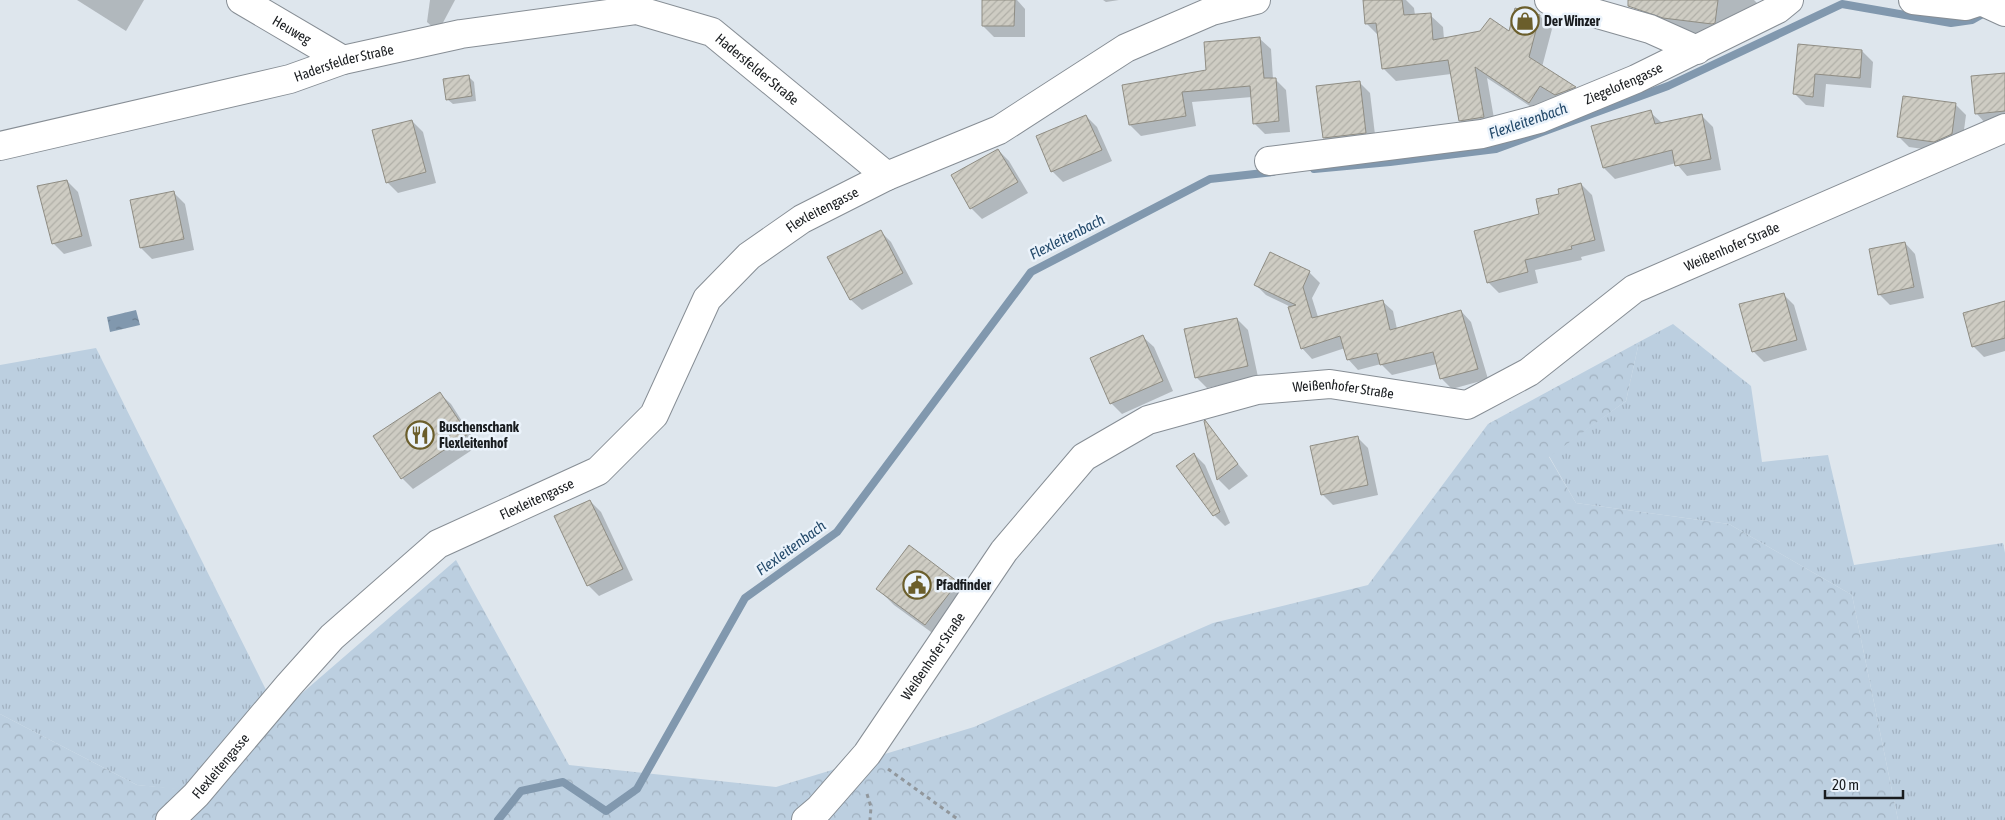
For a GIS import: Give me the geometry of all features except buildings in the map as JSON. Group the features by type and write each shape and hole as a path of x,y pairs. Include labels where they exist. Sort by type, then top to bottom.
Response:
{"street":[{"name":"Heuweg","path":"241,0 343,60"},
{"path":"887,176 999,130 1126,48 1212,11 1256,0"},
{"path":"1549,0 1650,29 1697,50"},
{"name":"Ziegelofengasse","path":"1269,161 1482,134 1539,119 1636,79 1697,50 1778,9 1789,0"},
{"path":"1913,0 1966,6 1989,4"},
{"name":"Hadersfelder Straße","path":"0,146 290,79 343,60 461,34 637,10 712,32 887,176"},
{"name":"Weißenhofer Straße","path":"806,820 819,809 867,754 1004,551 1084,457 1148,420 1257,390 1330,384 1467,405 1529,372 1634,289 2005,128"},
{"name":"Flexleitengasse","path":"170,820 196,795 332,637 438,544 598,471 654,415 708,299 749,256 802,220 887,176"}],"path":[{"path":"867,754 959,820"}],"green space":[{"path":"1673,324 1751,386 1762,462 1828,455 1854,565 2003,543 2005,553 2005,820 1898,820 1852,595 1729,524 1576,503 1549,456 1626,401 1639,342"},
{"path":"1639,342 1626,401 1549,457 1576,503 1729,524 1852,595 1898,820 0,820 0,714 137,785 194,790 278,714 456,560 569,765 776,787 974,727 1213,623 1368,585 1488,424"},
{"path":"96,348 278,714 194,791 137,785 0,714 0,365"}],"water":[{"path":"136,310 140,325 110,332 107,317"}],"waterway":[{"name":"Flexleitenbach","path":"1314,169 1496,149 1668,86 1842,4 1951,23 1972,20 1986,12"},
{"name":"Flexleitenbach","path":"498,820 521,791 563,782 606,811 637,789 745,598 837,532 1031,272 1210,179 1273,172"}],"place":[{"name":"Der Winzer","path":"1525,21"},
{"name":"Buschenschank Flexleitenhof","path":"420,435"},
{"name":"Pfadfinder","path":"917,585"}]}
